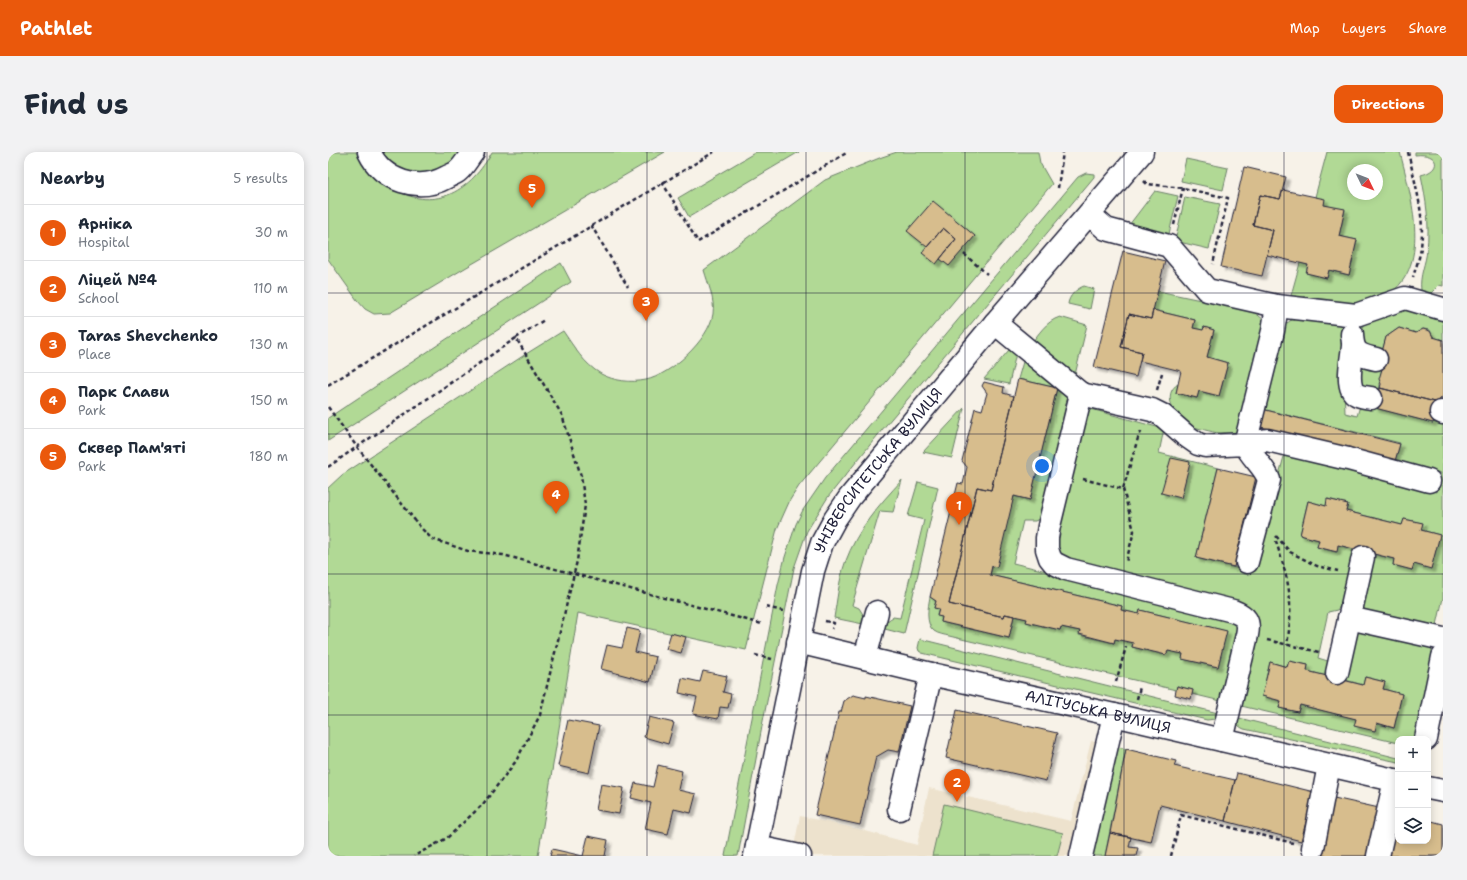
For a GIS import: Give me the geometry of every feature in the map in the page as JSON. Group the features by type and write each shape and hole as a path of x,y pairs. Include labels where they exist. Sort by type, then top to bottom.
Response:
{"street":[{"path":"369,152 376,164 385,173 396,180 406,183 428,185 441,181 457,171 473,152"},
{"name":"УНІВЕРСИТЕТСЬКА ВУЛИЦЯ","path":"756,851 813,571 822,543 835,518 995,322 1142,152"},
{"path":"1089,214 1106,229 1169,246 1207,290 1277,306 1356,315 1404,298 1443,309"},
{"path":"1247,562 1268,480 1266,473 1250,454 1246,444 1273,331 1277,306"},
{"path":"1356,315 1352,334 1353,346 1350,381 1351,389 1354,394 1371,398"},
{"path":"995,322 1081,394 1152,410 1162,415 1198,444 1205,446 1246,444 1267,440 1348,459 1429,481"},
{"path":"1353,346 1364,356 1376,359"},
{"path":"1081,394 1049,526 1047,549 1050,558 1054,564 1066,569 1233,611 1246,619 1249,627 1222,740"},
{"path":"1338,665 1361,566"},
{"path":"865,658 877,612"},
{"path":"1349,618 1443,639"},
{"name":"АЛІТУСЬКА ВУЛИЦЯ","path":"798,642 1395,781"},
{"path":"1427,736 1443,658"},
{"path":"899,809 931,674"},
{"path":"1081,856 1114,715"},
{"path":"1313,848 1329,765"},
{"path":"1378,856 1395,785"},
{"path":"1431,789 1443,791"},
{"path":"756,851 800,856"}],"path":[{"path":"328,385 714,152"},
{"path":"662,182 698,242 848,152"},
{"path":"1058,188 1063,152"},
{"path":"1404,298 1415,272 1421,247 1420,203 1408,152"},
{"path":"1147,184 1183,188 1228,198 1207,290"},
{"path":"1169,246 1183,188"},
{"path":"591,226 628,287"},
{"path":"964,254 987,274"},
{"path":"328,467 544,320"},
{"path":"414,856 447,838 483,804 516,761 540,715 577,561 585,505 581,476 562,415 516,338"},
{"path":"1120,583 1134,532 1123,489 1138,438 1152,410 1162,373"},
{"path":"328,407 357,447 421,528 432,539 468,550 503,555 762,624"},
{"path":"1062,474 1123,489"},
{"path":"1287,645 1290,621 1290,603 1285,575 1273,533 1290,552 1317,566 1361,566"},
{"path":"766,607 787,612"},
{"path":"822,620 834,623 832,629"},
{"path":"1247,635 1287,645 1338,665"},
{"path":"1116,682 1126,647"},
{"path":"755,655 777,660"},
{"path":"1136,704 1140,687"},
{"path":"1171,856 1181,815 1313,848"}],"shaded area":[{"path":"1091,741 1126,749 1105,856 792,856 800,816 858,829 917,845 929,788 1071,821"}],"green space":[{"path":"328,152 356,152 368,170 381,182 410,196 425,199 439,198 451,194 463,187 484,165 492,152 665,152 390,313 374,314 365,309 357,300 328,259"},
{"path":"382,152 464,152 440,174 422,176 402,172"},
{"path":"756,152 799,152 689,217 678,198"},
{"path":"897,152 1038,152 1040,163 1052,184 799,486 790,500 777,529 746,650 578,613 538,856 328,856 328,488 342,475 563,331 584,360 601,374 623,381 640,381 656,377 677,364 687,355 704,335 710,324 713,314 713,303 704,270 825,180"},
{"path":"1327,152 1400,152 1413,211 1415,231 1414,251 1409,270 1399,286 1373,304 1360,306 1290,299 1300,263 1308,265 1306,273 1327,278 1329,270 1349,275 1357,240 1339,236 1345,210 1324,205 1315,197"},
{"path":"1415,152 1443,152 1443,286 1439,285 1431,293 1427,294 1421,290 1428,240 1428,221 1421,175 1428,173 1433,169 1435,162 1429,156 1415,155"},
{"path":"1186,159 1228,168 1223,190 1181,181"},
{"path":"1086,173 1094,174 1094,177 886,425 828,497 807,531 794,568 763,721 738,856 725,856 778,585 785,557 796,524 803,510 825,478 1078,177"},
{"path":"1155,191 1178,196 1168,238 1126,229"},
{"path":"1185,197 1220,204 1209,249 1175,241"},
{"path":"561,263 571,282 328,441 328,418"},
{"path":"1084,286 1094,289 1090,309 1068,304 1073,293"},
{"path":"1158,291 1253,311 1264,320 1242,432 1233,436 1187,425 1181,420 1174,410 1170,399 1173,388 1178,384 1176,393 1197,398 1199,391 1219,396 1228,363 1207,357 1214,330 1204,327 1203,330 1193,328 1195,320 1153,310"},
{"path":"1407,308 1443,316 1443,340 1433,337 1430,330 1423,329 1416,333 1399,328 1386,337 1382,352 1365,346 1360,330 1364,324"},
{"path":"1060,317 1087,325 1074,379 1030,345 1046,325"},
{"path":"1293,319 1347,324 1343,357 1345,413 1357,416 1360,406 1375,408 1433,423 1435,418 1443,420 1443,598 1437,625 1435,628 1366,613 1362,605 1370,553 1394,559 1393,565 1412,570 1414,564 1431,568 1440,535 1421,530 1422,523 1404,519 1402,525 1346,511 1348,504 1328,499 1326,506 1308,501 1300,535 1319,540 1317,547 1336,552 1338,545 1357,550 1342,604 1337,610 1328,612 1318,658 1331,662 1331,677 1307,671 1308,665 1289,661 1287,667 1270,662 1262,696 1281,701 1279,708 1298,712 1300,705 1394,728 1402,694 1383,689 1385,682 1365,677 1363,685 1342,679 1349,640 1359,630 1430,647 1432,650 1431,663 1416,736 1395,736 1395,742 1237,705 1256,628 1060,559 1054,543 1084,412 1091,409 1164,429 1159,453 1218,468 1196,558 1252,572 1285,453 1436,492 1441,473 1395,461 1400,443 1262,409 1281,329"},
{"path":"1009,350 1016,353 1009,384 984,379"},
{"path":"1025,355 1071,397 1041,518 1035,521 1023,521 1013,563 1228,615 1242,623 1225,702 1192,694 1193,690 1177,686 1176,690 942,634 931,628 928,620 930,597 936,601 934,608 939,609 937,615 942,617 941,622 1009,638 1014,616 1027,619 1027,622 1060,630 1061,627 1080,631 1079,635 1114,643 1115,639 1133,643 1132,647 1166,655 1168,651 1183,654 1183,659 1218,667 1226,631 1140,610 1139,614 1121,610 1122,606 990,575 1014,496 1030,500 1057,388 1018,379"},
{"path":"1357,366 1380,366 1382,369 1379,394 1363,388"},
{"path":"964,408 952,458 923,452"},
{"path":"902,480 893,512 880,511 852,605 859,608 864,616 863,624 834,618 841,576 850,550 869,518"},
{"path":"918,482 938,487 904,634 881,628 884,623 893,617 900,618 924,520 908,516"},
{"path":"920,639 1222,714 1215,719 1207,720 922,653 918,648"},
{"path":"1235,717 1395,757 1395,761 1244,729 1240,727"},
{"path":"1113,746 1126,749 1105,856 1092,856"},
{"path":"944,804 1063,833 1057,856 932,856"}],"building":[{"path":"1244,167 1286,177 1280,199 1260,195 1253,225 1273,230 1262,276 1221,267"},
{"path":"1283,190 1325,199 1324,205 1345,209 1339,236 1357,240 1349,275 1329,270 1327,278 1306,273 1308,265 1267,255 1273,230 1253,225 1260,195 1280,199"},
{"path":"933,201 975,236 949,266 940,259 956,239 943,228 927,247 907,231"},
{"path":"943,228 956,239 936,264 922,253"},
{"path":"1123,251 1165,261 1151,319 1129,314 1121,347 1142,352 1136,377 1094,367"},
{"path":"1153,310 1195,320 1193,328 1203,330 1204,327 1214,330 1207,357 1228,363 1219,396 1199,391 1197,398 1176,393 1181,371 1140,361 1142,352 1121,347 1129,314 1151,319"},
{"path":"1399,328 1416,333 1423,329 1430,331 1433,337 1443,340 1443,397 1440,399 1439,403 1380,388 1381,384 1379,379 1382,369 1379,363 1386,337"},
{"path":"1018,379 1057,388 1030,500 1014,496 997,567 992,566 990,575 1122,606 1121,610 1139,614 1140,610 1227,631 1218,667 1182,659 1183,654 1168,651 1166,655 1132,647 1133,643 1115,639 1114,643 1079,634 1080,631 1061,627 1060,630 1026,622 1027,619 1005,614 1004,617 949,604 977,487 991,490"},
{"path":"984,382 1004,387 1003,393 1014,396 991,490 977,487 949,604 1004,617 1005,614 1014,616 1009,638 941,622 942,617 937,616 939,609 934,608 936,601 930,597 958,483 963,484 967,467 962,461 975,408 982,410 987,393 982,386"},
{"path":"1380,388 1439,403 1433,423 1375,408"},
{"path":"1262,409 1400,444 1395,461 1257,426"},
{"path":"1171,458 1190,462 1181,498 1161,493"},
{"path":"1218,468 1256,477 1234,567 1196,558"},
{"path":"1327,499 1348,504 1346,511 1402,525 1404,519 1423,523 1421,530 1440,535 1431,569 1414,564 1412,570 1393,565 1394,559 1338,545 1337,552 1317,547 1319,540 1300,535 1308,501 1326,506"},
{"path":"627,628 640,631 635,652 656,657 650,682 601,669 607,645 622,648"},
{"path":"671,633 686,637 681,653 666,649"},
{"path":"1289,661 1308,665 1307,671 1363,685 1365,677 1385,682 1383,689 1402,694 1394,728 1377,723 1375,731 1354,726 1356,719 1300,705 1298,712 1279,708 1281,701 1262,696 1270,662 1287,667"},
{"path":"703,671 727,676 723,692 731,694 728,708 720,707 718,719 693,714 697,697 679,693 682,678 700,682"},
{"path":"1177,686 1193,690 1191,699 1175,695"},
{"path":"853,695 866,698 866,696 910,706 899,752 888,750 876,757 860,825 815,815 839,712 841,712 844,701"},
{"path":"957,710 1057,733 1046,781 946,758"},
{"path":"649,717 674,723 668,744 644,737"},
{"path":"568,720 599,726 589,773 558,766"},
{"path":"1126,749 1176,761 1174,766 1235,780 1225,821 1160,805 1151,842 1110,833"},
{"path":"658,765 682,771 678,790 696,794 691,813 674,809 668,834 645,829 651,803 631,798 635,783 653,787"},
{"path":"1237,773 1314,792 1301,841 1225,821"},
{"path":"601,784 624,788 619,814 596,810"},
{"path":"1334,798 1379,808 1368,856 1322,856"},
{"path":"1431,821 1443,824 1443,856 1388,856 1395,826 1395,844 1431,844"},
{"path":"1110,833 1131,837 1129,847 1138,848 1136,856 1105,856"},
{"path":"588,836 608,840 605,856 583,856"},
{"path":"552,849 583,856 550,856"}],"place":[{"name":"Сквер Пам'яті","path":"532,208"},
{"name":"Taras Shevchenko","path":"646,321"},
{"name":"Парк Слави","path":"556,514"},
{"name":"Арніка","path":"959,525"},
{"name":"Ліцей №4","path":"957,802"}]}
